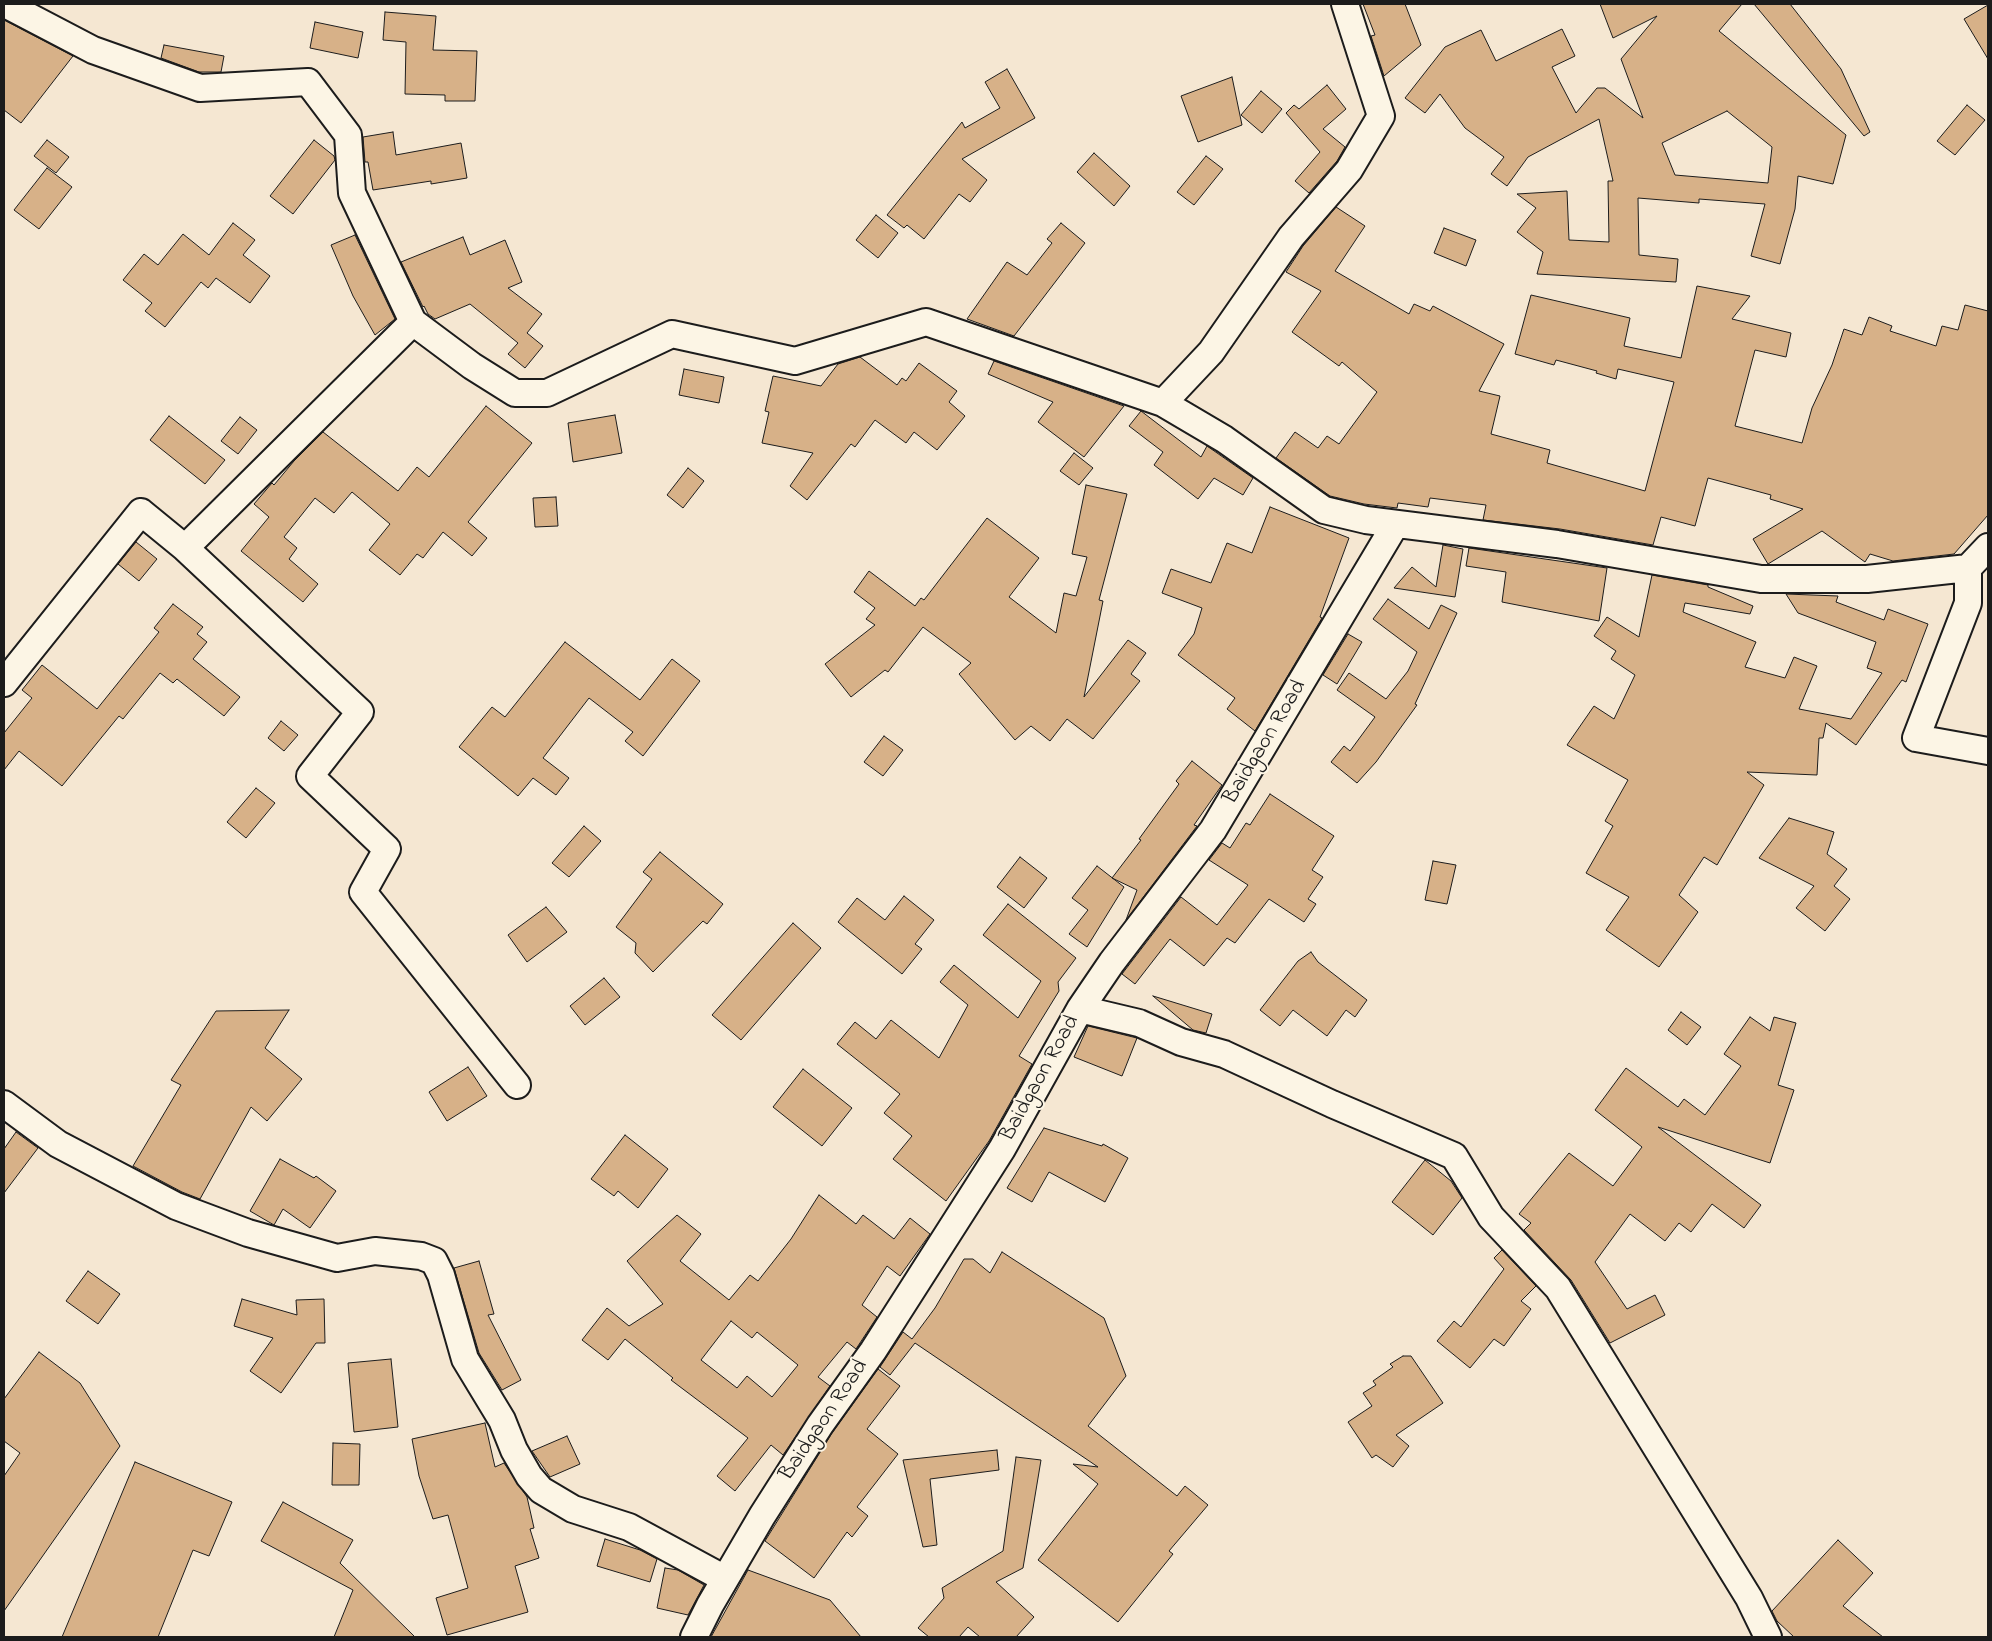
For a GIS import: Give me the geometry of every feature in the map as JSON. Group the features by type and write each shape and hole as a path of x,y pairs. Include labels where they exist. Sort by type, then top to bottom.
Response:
{"street":[{"path":"5,4 93,50 200,88 308,82 348,134 352,193 413,322 472,366 514,393 547,393 672,334 795,361 926,322 1163,403 1224,439 1324,510 1395,525 1557,544 1761,579 1868,579 1968,568 1988,547"},
{"path":"1163,403 1211,352 1291,236 1349,170 1381,116 1345,4"},
{"path":"185,548 413,322"},
{"path":"4,683 141,512 185,548 360,712 310,776 387,849 363,892 517,1084"},
{"name":"Baidgaon Road","path":"694,1637 762,1516 820,1425 873,1351 1002,1149 1080,1009 1112,962 1213,830 1395,525"},
{"path":"1968,568 1968,603 1916,738 1988,751"},
{"path":"1080,1009 1139,1024 1181,1042 1224,1054 1454,1156 1491,1216 1558,1288 1749,1598 1768,1637"},
{"path":"4,1104 58,1144 176,1206 248,1233 338,1258 375,1251 420,1256 434,1262 441,1275 465,1359 502,1420 514,1450 529,1476 541,1490 573,1508 629,1527 725,1579"}],"building":[{"path":"1363,4 1405,4 1421,45 1384,76 1371,36 1375,35"},
{"path":"1600,4 1742,4 1719,31 1846,135 1833,184 1798,176 1795,209 1780,264 1751,256 1765,204 1699,199 1699,203 1638,198 1639,255 1678,259 1676,282 1537,274 1543,252 1517,232 1536,208 1517,194 1567,191 1569,240 1609,242 1608,181 1613,181 1599,119 1528,157 1507,186 1491,174 1504,157 1465,128 1440,94 1425,113 1405,98 1445,47 1481,30 1496,61 1562,29 1575,56 1552,67 1576,113 1597,88 1605,88 1643,118 1621,59 1657,16 1613,38","holes":["1727,111 1772,147 1768,183 1675,175 1662,143"]},
{"path":"1754,4 1790,4 1841,69 1870,132 1864,136"},
{"path":"1988,5 1988,59 1964,19"},
{"path":"385,12 436,16 433,50 477,51 475,101 445,101 445,95 405,94 406,42 383,40"},
{"path":"4,20 73,56 21,123 4,110"},
{"path":"315,22 363,32 358,58 310,48"},
{"path":"164,45 224,56 221,72 199,72 161,58"},
{"path":"1007,69 1035,118 962,159 987,180 970,202 959,194 924,239 907,225 904,228 887,215 962,122 965,128 1000,108 985,82"},
{"path":"1232,77 1242,125 1198,142 1181,96"},
{"path":"1327,85 1346,109 1323,129 1345,147 1337,161 1309,193 1295,181 1320,152 1286,113 1294,105 1299,109"},
{"path":"1261,91 1282,109 1262,133 1241,115"},
{"path":"1967,105 1985,120 1955,155 1937,141"},
{"path":"393,132 396,155 461,143 467,178 431,184 431,181 373,190 368,162 365,162 363,137"},
{"path":"47,140 69,157 56,173 34,156"},
{"path":"314,140 334,156 335,160 293,214 270,196"},
{"path":"1094,153 1130,186 1114,206 1077,172"},
{"path":"1206,156 1223,169 1194,205 1177,192"},
{"path":"47,168 72,187 39,229 14,210"},
{"path":"1336,207 1365,226 1335,271 1409,314 1414,304 1430,311 1433,306 1504,344 1479,391 1500,396 1491,434 1550,450 1547,463 1645,491 1674,382 1618,369 1616,379 1596,373 1597,371 1556,360 1554,365 1515,354 1531,295 1630,318 1624,346 1681,358 1697,286 1750,296 1732,319 1791,333 1786,357 1755,350 1735,426 1802,443 1812,408 1832,365 1844,329 1862,335 1869,317 1892,326 1890,331 1936,346 1942,326 1958,330 1965,305 1988,311 1988,515 1954,554 1893,561 1870,554 1865,562 1822,531 1768,564 1753,539 1803,509 1770,499 1771,495 1708,478 1695,526 1661,517 1653,545 1560,529 1483,520 1486,505 1430,498 1428,507 1398,503 1397,508 1364,504 1330,496 1276,458 1295,432 1318,448 1327,436 1339,444 1377,392 1342,362 1339,366 1292,332 1321,291 1286,272 1303,246"},
{"path":"876,215 898,233 878,258 856,240"},
{"path":"233,223 255,240 243,255 270,276 250,303 216,278 208,288 201,282 165,327 145,311 152,303 123,280 144,254 158,265 183,234 209,255"},
{"path":"1061,223 1085,243 1014,336 967,319 1007,262 1027,275 1052,243 1047,239"},
{"path":"1444,228 1476,240 1466,266 1434,253"},
{"path":"355,235 395,319 375,335 353,296 331,245"},
{"path":"463,237 470,255 505,240 522,282 508,288 542,314 527,333 543,346 525,368 508,354 518,343 470,304 435,319 428,314 401,262"},
{"path":"860,357 897,385 902,378 906,381 919,363 957,391 949,402 965,416 937,450 914,432 906,443 875,420 855,447 851,444 807,500 790,486 813,453 762,443 769,412 765,411 773,376 821,386 838,364"},
{"path":"994,361 1124,406 1084,457 1038,422 1053,402 988,374"},
{"path":"684,369 724,377 719,403 679,395"},
{"path":"486,406 532,443 468,522 487,538 472,556 443,532 423,558 417,554 400,575 369,550 390,524 352,492 334,513 315,498 284,537 297,548 289,559 318,584 303,602 241,551 269,517 254,504 272,483 274,485 294,461 323,432 398,491 417,467 429,477"},
{"path":"1141,411 1201,457 1207,446 1253,478 1243,495 1214,478 1198,499 1154,465 1163,452 1129,426"},
{"path":"615,415 622,453 573,462 568,423"},
{"path":"169,416 225,460 205,484 150,440"},
{"path":"240,417 257,430 238,454 221,441"},
{"path":"1074,453 1093,468 1079,485 1060,471"},
{"path":"688,468 704,481 683,508 667,495"},
{"path":"1086,485 1127,494 1099,600 1103,601 1084,697 1128,640 1146,653 1131,674 1140,681 1093,739 1067,719 1050,741 1031,726 1015,740 959,674 971,663 923,627 888,672 885,670 851,697 825,664 875,625 866,619 875,608 854,592 869,571 915,606 921,598 924,600 987,518 1039,558 1009,597 1056,633 1064,593 1076,596 1087,557 1072,554"},
{"path":"556,497 558,526 535,527 533,498"},
{"path":"1270,507 1349,538 1320,617 1322,618 1255,731 1227,709 1235,698 1178,655 1194,634 1202,608 1162,593 1171,569 1211,583 1227,543 1252,553"},
{"path":"136,542 157,559 139,581 118,564"},
{"path":"1443,545 1463,549 1455,597 1394,588 1412,567 1436,587"},
{"path":"1469,548 1607,568 1599,621 1502,602 1506,572 1466,566"},
{"path":"1652,575 1708,585 1708,587 1753,606 1750,614 1685,603 1683,612 1756,642 1745,667 1785,678 1794,657 1817,666 1799,709 1851,719 1882,673 1867,668 1876,642 1798,613 1786,594 1838,596 1836,602 1884,620 1888,609 1928,624 1906,682 1902,680 1856,745 1826,723 1823,738 1819,738 1817,775 1747,772 1764,785 1717,865 1704,857 1679,895 1698,912 1659,967 1606,930 1629,897 1586,873 1613,826 1605,821 1628,780 1567,745 1594,706 1614,719 1635,675 1611,659 1616,651 1594,636 1607,617 1639,637"},
{"path":"1388,599 1429,629 1441,605 1457,613 1415,704 1417,705 1376,762 1357,783 1331,762 1344,746 1350,751 1375,717 1337,690 1349,673 1386,699 1408,671 1417,652 1373,619"},
{"path":"173,604 203,627 197,634 207,642 193,659 240,697 224,716 177,679 173,683 160,673 123,719 119,716 62,786 19,751 4,770 4,733 32,698 22,690 42,665 97,709 159,632 154,628"},
{"path":"1348,634 1362,642 1337,684 1323,675"},
{"path":"565,642 640,700 672,659 700,681 643,756 625,741 633,732 589,698 543,758 569,778 556,795 533,778 518,796 459,747 492,707 505,717"},
{"path":"281,721 298,735 284,751 268,738"},
{"path":"884,736 903,750 883,776 864,762"},
{"path":"1192,761 1222,785 1194,825 1197,826 1126,920 1137,890 1112,878 1141,840 1139,839 1179,784 1176,781"},
{"path":"256,788 275,803 246,838 227,822"},
{"path":"1270,794 1334,836 1312,870 1323,877 1308,899 1316,904 1304,922 1269,899 1235,943 1227,938 1204,966 1170,939 1135,984 1122,974 1181,897 1217,925 1248,885 1209,860 1222,843 1230,848 1246,823 1250,825"},
{"path":"1789,818 1834,832 1827,854 1847,869 1834,886 1850,899 1825,931 1796,908 1814,886 1759,858"},
{"path":"584,826 601,841 569,877 552,863"},
{"path":"660,852 723,904 707,924 703,921 653,972 635,953 636,943 616,927 652,879 643,872"},
{"path":"1020,857 1047,878 1024,908 997,887"},
{"path":"1433,861 1456,865 1447,904 1425,900"},
{"path":"1097,866 1124,887 1087,947 1069,934 1088,910 1072,898"},
{"path":"904,896 934,920 915,944 922,949 902,974 838,922 857,898 885,920"},
{"path":"1008,904 1076,958 1058,982 1059,991 1019,1056 1032,1064 989,1141 946,1201 893,1159 912,1136 884,1113 900,1094 837,1044 855,1022 876,1039 891,1020 939,1058 968,1005 940,982 954,965 1018,1018 1041,981 983,935"},
{"path":"546,907 567,932 527,962 508,935"},
{"path":"793,923 821,948 741,1040 712,1015"},
{"path":"1311,952 1318,962 1367,1000 1355,1017 1346,1010 1327,1036 1293,1010 1280,1026 1260,1010 1298,961"},
{"path":"604,978 620,997 585,1025 570,1006"},
{"path":"1153,996 1212,1014 1206,1033 1193,1030"},
{"path":"289,1010 265,1048 302,1079 267,1121 251,1107 200,1199 182,1192 133,1166 181,1085 171,1080 216,1011"},
{"path":"1681,1012 1701,1027 1687,1045 1668,1030"},
{"path":"1750,1017 1770,1031 1774,1017 1796,1023 1778,1085 1794,1090 1770,1163 1658,1127 1761,1205 1744,1228 1712,1204 1691,1232 1679,1223 1665,1241 1630,1214 1595,1262 1627,1309 1655,1295 1665,1315 1610,1343 1571,1280 1524,1230 1531,1223 1519,1214 1569,1153 1613,1186 1642,1147 1595,1110 1626,1068 1678,1107 1684,1099 1705,1115 1741,1066 1724,1054"},
{"path":"1088,1026 1137,1038 1122,1076 1074,1057"},
{"path":"468,1067 487,1096 447,1121 429,1092"},
{"path":"803,1069 852,1108 822,1146 773,1107"},
{"path":"1044,1128 1102,1146 1103,1144 1128,1158 1105,1202 1049,1172 1032,1202 1007,1188"},
{"path":"16,1132 38,1148 4,1193 4,1149"},
{"path":"625,1135 668,1169 638,1208 618,1191 614,1196 591,1179"},
{"path":"280,1159 314,1178 316,1176 336,1191 310,1228 283,1209 274,1225 250,1211"},
{"path":"1425,1160 1451,1181 1462,1198 1433,1235 1392,1202"},
{"path":"819,1195 856,1224 863,1215 894,1239 910,1218 930,1234 900,1276 887,1266 862,1305 877,1317 856,1349 847,1342 818,1377 830,1386 783,1455 771,1445 735,1491 717,1476 748,1438 671,1380 673,1378 625,1339 608,1360 582,1340 607,1308 629,1326 663,1304 627,1261 677,1215 701,1234 680,1261 729,1300 750,1275 758,1281 791,1239","holes":["731,1321 752,1338 757,1332 798,1365 772,1397 747,1376 737,1388 701,1360"]},
{"path":"1502,1250 1536,1286 1521,1301 1531,1309 1504,1346 1494,1339 1470,1368 1437,1341 1454,1321 1461,1327 1504,1269 1494,1258"},
{"path":"1002,1252 1104,1318 1126,1376 1088,1426 1177,1496 1185,1486 1208,1505 1169,1551 1173,1554 1118,1622 1038,1560 1098,1484 1073,1464 1098,1467 915,1343 890,1375 880,1367 903,1332 912,1339 935,1308 964,1259 973,1259 990,1273"},
{"path":"479,1261 494,1314 488,1315 521,1380 502,1390 479,1353 454,1268"},
{"path":"88,1271 120,1294 98,1324 66,1301"},
{"path":"242,1299 297,1315 296,1300 324,1299 325,1343 316,1343 281,1393 250,1371 273,1338 234,1326"},
{"path":"39,1352 80,1383 120,1446 4,1611 4,1476 20,1453 4,1441 4,1399"},
{"path":"1403,1356 1411,1356 1443,1403 1396,1435 1409,1446 1393,1467 1376,1455 1372,1458 1348,1422 1372,1406 1363,1393 1376,1385 1373,1381 1393,1367 1390,1364"},
{"path":"391,1359 398,1427 354,1432 348,1363"},
{"path":"878,1369 900,1386 867,1429 898,1454 857,1507 868,1516 852,1537 847,1532 814,1578 765,1541 832,1433"},
{"path":"485,1423 495,1467 504,1463 527,1497 534,1528 530,1529 539,1558 515,1566 528,1612 447,1635 436,1598 468,1588 448,1515 433,1519 419,1476 412,1439"},
{"path":"567,1436 580,1464 550,1477 532,1451"},
{"path":"333,1443 360,1444 359,1485 332,1485"},
{"path":"997,1450 999,1470 930,1479 937,1545 923,1547 903,1460"},
{"path":"1016,1457 1041,1460 1023,1568 996,1582 1034,1617 1016,1637 980,1637 968,1627 959,1637 929,1637 918,1628 944,1598 942,1588 1003,1551"},
{"path":"135,1462 232,1502 209,1556 193,1550 158,1637 62,1637"},
{"path":"283,1502 353,1540 340,1563 415,1637 334,1637 353,1590 261,1541"},
{"path":"605,1539 640,1550 657,1559 650,1582 597,1566"},
{"path":"1838,1540 1873,1573 1843,1606 1883,1637 1794,1637 1777,1621 1772,1611"},
{"path":"665,1568 678,1570 704,1585 688,1615 657,1608"},
{"path":"748,1570 830,1600 861,1637 711,1637"}]}
